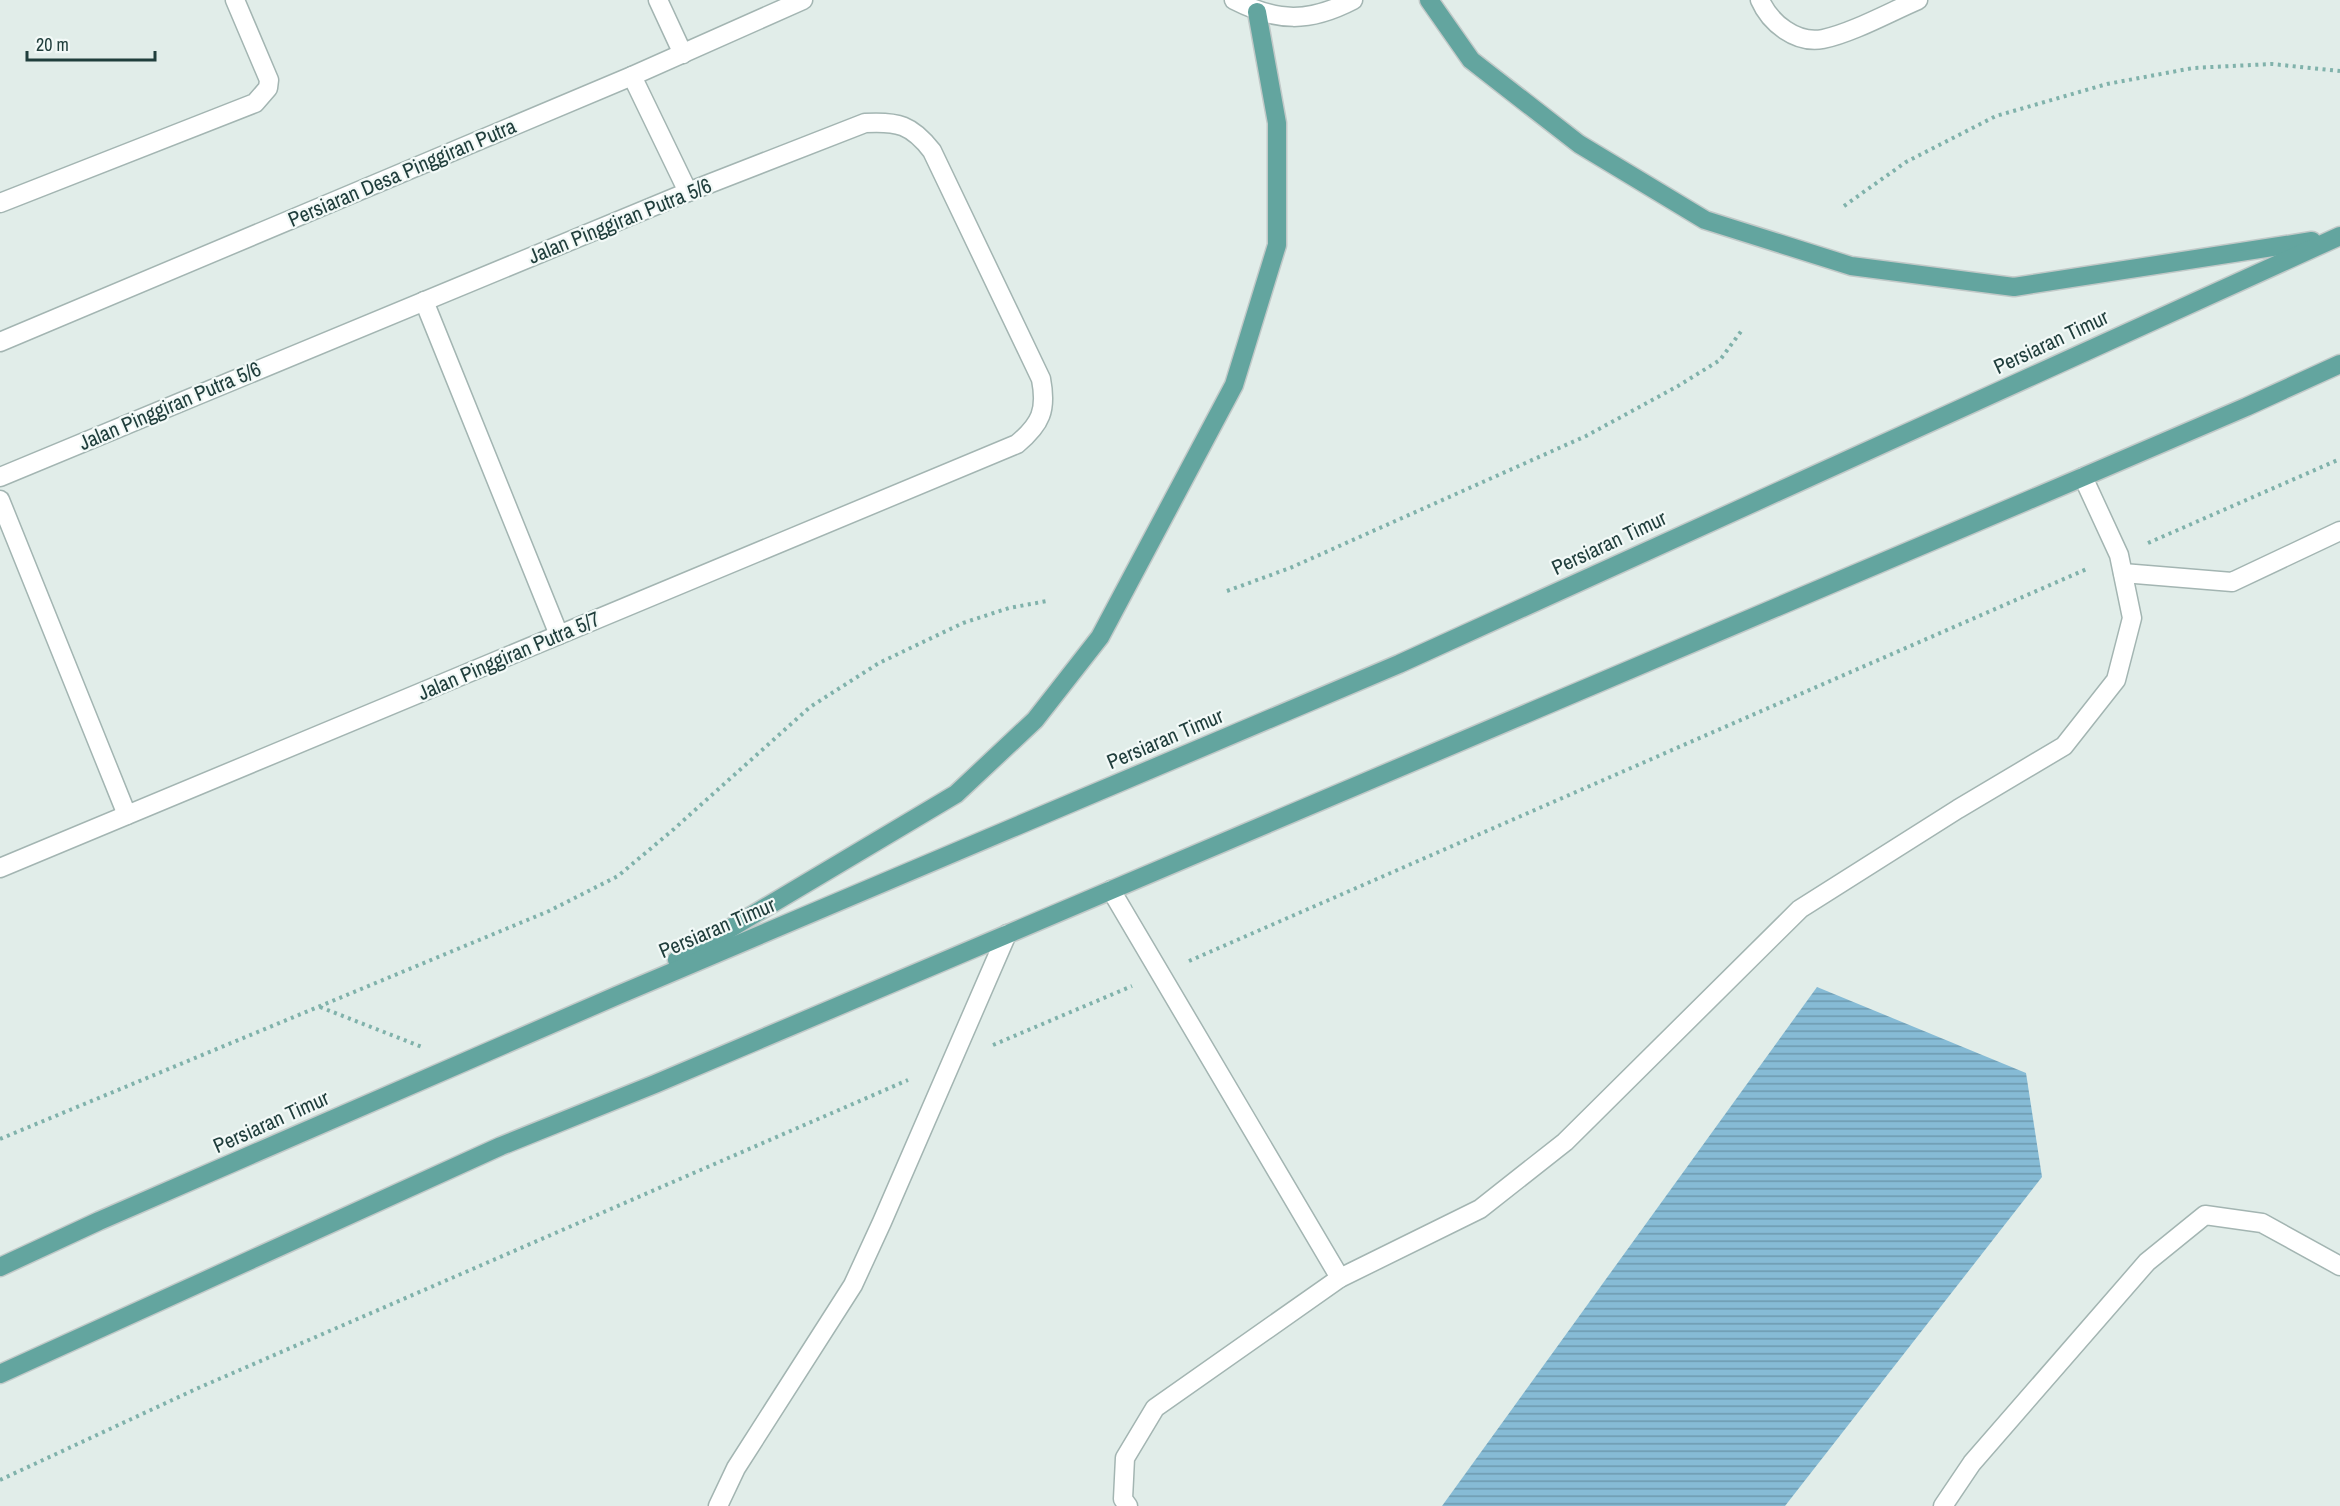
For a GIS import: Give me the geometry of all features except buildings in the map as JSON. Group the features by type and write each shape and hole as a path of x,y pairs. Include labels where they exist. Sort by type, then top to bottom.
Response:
{"main road":[{"path":"1428,0 1471,60 1579,144 1705,220 1851,266 2013,286 2338,236"},
{"path":"616,996 956,794 1035,720 1100,637 1234,385 1277,244 1277,123 1257,12"},
{"name":"Persiaran Timur","path":"0,1267 99,1221 616,996 1399,663 2338,236"},
{"path":"0,1374 501,1146 655,1084 2083,477 2340,364"}],"street":[{"path":"0,203 255,103 268,88 267,72 235,0"},
{"path":"658,0 683,54"},
{"name":"Persiaran Desa Pinggiran Putra","path":"0,342 632,76 803,0"},
{"path":"1233,0 1257,12 1289,18 1322,14 1353,0"},
{"path":"1760,0 1777,26 1798,36 1821,39 1918,0"},
{"path":"632,76 688,192"},
{"name":"Jalan Pinggiran Putra 5/6","path":"0,477 688,192 865,123 883,122 903,125 919,134 932,152 1041,379 1045,398 1041,414 1033,431 1017,444"},
{"path":"424,301 559,636"},
{"name":"Jalan Pinggiran Putra 5/7","path":"0,868 1017,444"},
{"path":"1128,1506 1124,1499 1125,1458 1155,1408 1340,1278 1480,1209 1565,1142 1800,909 1958,809 2064,746 2116,680 2132,618 2119,555 2083,477"},
{"path":"0,500 127,815"},
{"path":"2123,573 2232,582 2340,531"},
{"path":"1111,890 1340,1278"},
{"path":"718,1506 736,1468 853,1285 1007,934"},
{"path":"1943,1506 1972,1463 2147,1262 2205,1215 2262,1223 2340,1266"}],"path":[{"path":"1844,206 1906,162 1996,116 2107,84 2193,68 2272,64 2340,71"},
{"path":"1227,591 1290,568 1586,436 1678,386 1720,360 1742,330"},
{"path":"0,1139 549,911 618,876 810,707 879,663 963,623 1009,608 1047,602"},
{"path":"319,1007 463,1063"}],"water":[{"path":"1817,987 2026,1073 2042,1177 1785,1506 1442,1506"}]}
